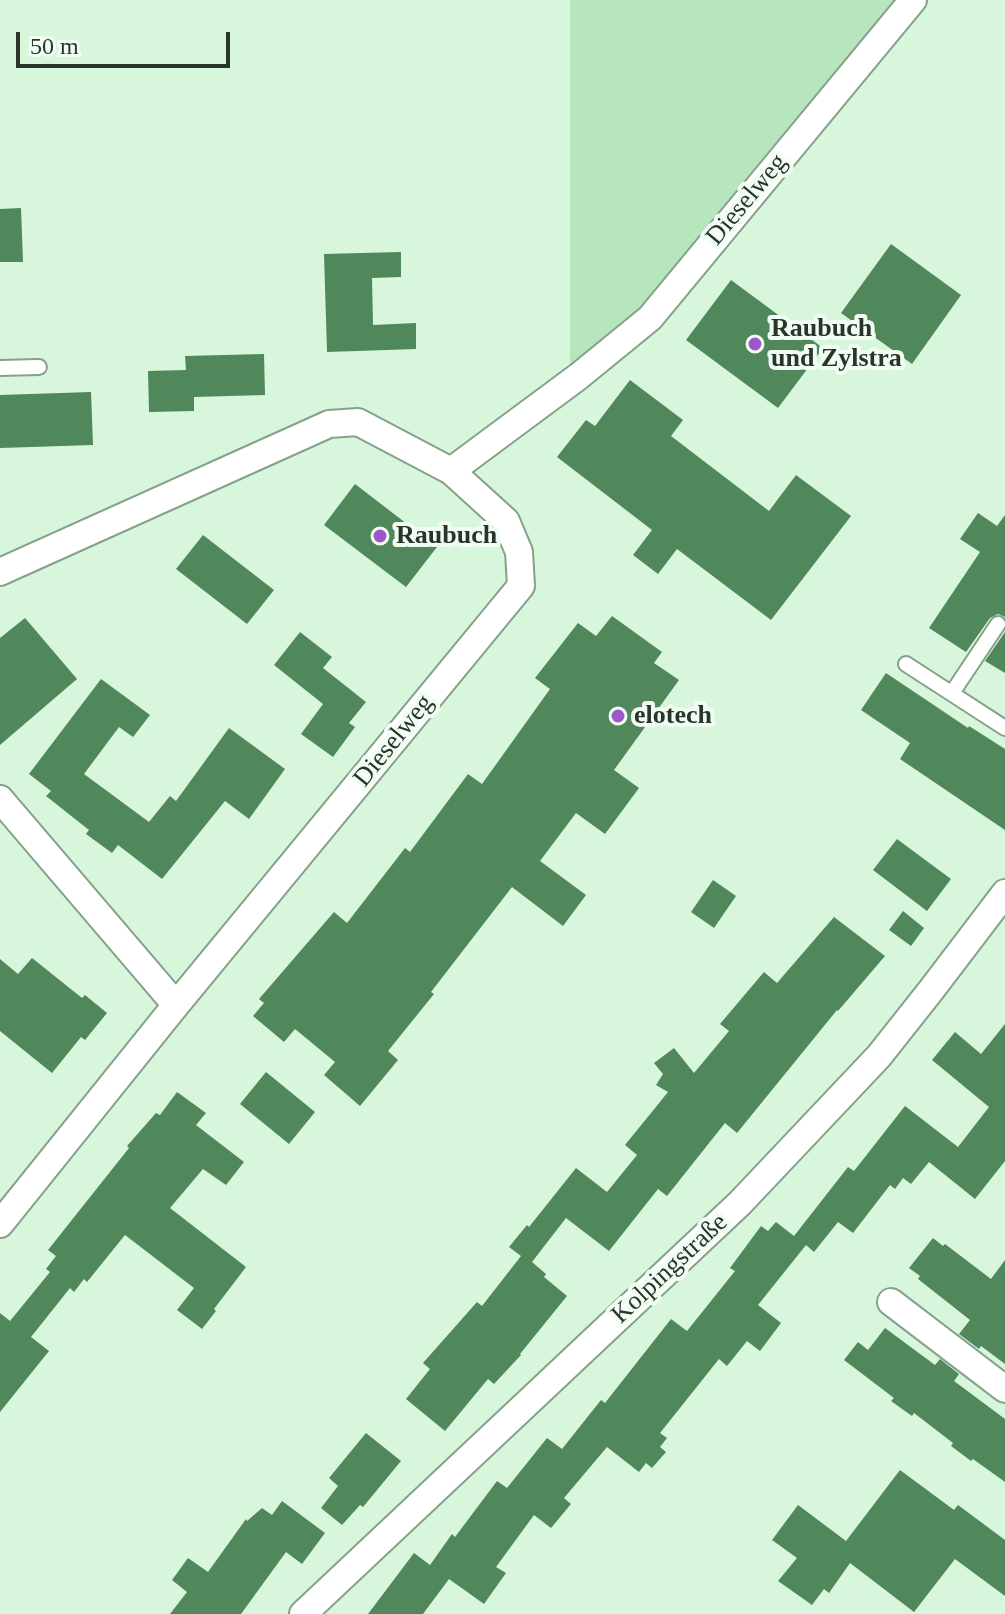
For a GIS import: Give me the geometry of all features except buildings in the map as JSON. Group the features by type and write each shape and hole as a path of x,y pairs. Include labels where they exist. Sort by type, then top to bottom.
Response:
{"street":[{"name":"Dieselweg","path":"451,471 579,376 650,318 913,0"},
{"name":"Dieselweg","path":"0,572 329,424 358,422 451,471 506,521 519,552 521,586 0,1224"},
{"path":"0,799 176,1005"},
{"name":"Kolpingstraße","path":"303,1614 740,1203 879,1056 1005,893"},
{"path":"891,1302 1005,1389"}],"lane":[{"path":"0,368 39,367"},
{"path":"952,693 998,624"},
{"path":"906,664 1005,728"}],"green space":[{"path":"570,0 913,0 644,313 570,380"}],"place":[{"name":"Raubuch und Zylstra","path":"755,344"},
{"name":"Raubuch","path":"380,536"},
{"name":"elotech","path":"618,716"}]}
